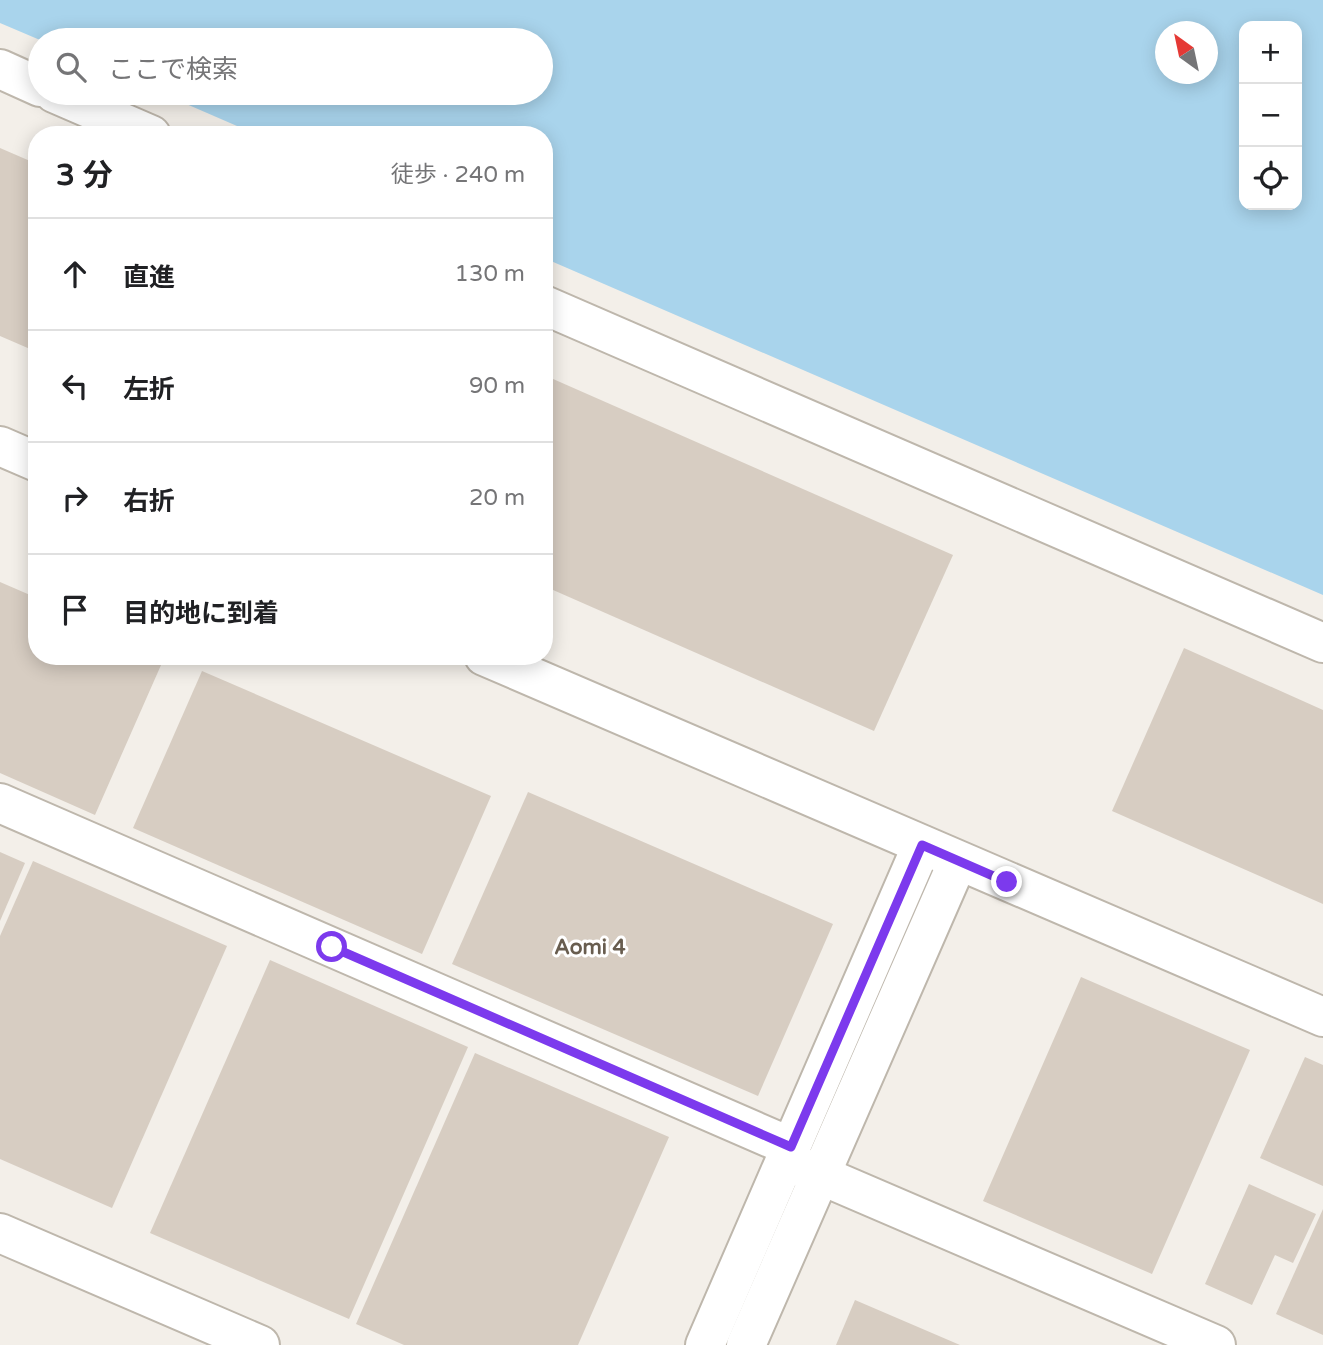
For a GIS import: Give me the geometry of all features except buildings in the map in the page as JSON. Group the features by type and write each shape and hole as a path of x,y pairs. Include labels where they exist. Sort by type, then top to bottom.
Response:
{"street":[{"path":"0,69 28,82"},
{"path":"82,105 130,126"},
{"path":"553,309 1323,643"},
{"path":"0,446 28,458"},
{"path":"505,665 1323,1017"},
{"path":"0,803 788,1153 821,1175 1216,1345"},
{"path":"705,1345 922,845"},
{"path":"746,1345 958,861"},
{"path":"0,1233 260,1345"}],"water":[{"path":"0,0 1323,0 1323,595 553,262 553,126 237,126 189,105 553,105 553,28 28,28 28,35 0,23"}],"district":[{"name":"Aomi 4","path":"590,947"}],"route":[{"path":"332,947 791,1147 922,845 1007,882"}]}
